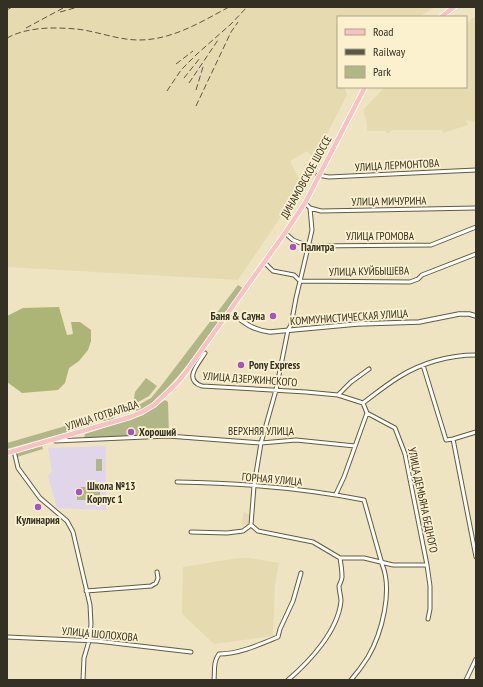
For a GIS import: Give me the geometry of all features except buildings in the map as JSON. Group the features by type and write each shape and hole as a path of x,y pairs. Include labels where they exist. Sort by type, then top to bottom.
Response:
{"main road":[{"path":"442,16 454,7"},
{"name":"ДИНАМОВСКОЕ ШОССЕ","path":"229,311 305,203 318,175 364,88"},
{"name":"УЛИЦА ГОТВАЛЬДА","path":"7,453 130,417 154,405 166,395 186,372 229,311"}],"street":[{"name":"УЛИЦА ЛЕРМОНТОВА","path":"318,175 329,177 476,170"},
{"path":"305,203 310,208 312,230 291,325 288,330 276,390 261,443 254,486 252,525 258,531 313,542 340,558 364,558 382,564 393,565 428,565"},
{"name":"УЛИЦА МИЧУРИНА","path":"310,208 321,211 476,208"},
{"name":"УЛИЦА ГРОМОВА","path":"285,233 293,240 308,246 431,245 476,227"},
{"name":"УЛИЦА КУЙБЫШЕВА","path":"264,262 273,271 294,275 300,281 410,282 418,279 422,274 476,254"},
{"name":"КОММУНИСТИЧЕСКАЯ УЛИЦА","path":"229,311 260,331 270,332 357,324 419,322 459,314 476,316"},
{"name":"УЛИЦА ДЗЕРЖИНСКОГО","path":"205,353 192,375 193,381 197,385 338,396 363,403"},
{"path":"336,494 344,478 368,413 363,403 398,377 422,365 456,357 476,355"},
{"path":"422,365 446,440 476,432"},
{"path":"338,396 351,382 369,369"},
{"name":"УЛИЦА ДЕМЬЯНА БЕДНОГО","path":"368,413 395,428 405,454 428,565 430,586 430,609 428,619"},
{"path":"79,432 81,440"},
{"name":"ВЕРХНЯЯ УЛИЦА","path":"49,440 168,436 261,443 296,440 355,446"},
{"path":"453,439 476,557"},
{"path":"14,451 18,468 40,498 67,521 72,532 90,605 91,624 89,641 84,658 83,680"},
{"name":"ГОРНАЯ УЛИЦА","path":"177,482 254,486 336,494 364,500 382,564"},
{"path":"190,532 242,532 252,525"},
{"path":"288,680 306,665 322,645 337,615 341,601 339,586 342,578 340,558"},
{"path":"351,680 368,657 381,626 386,589 386,574 382,564"},
{"path":"86,591 151,586 156,583 158,578 157,572"},
{"path":"214,680 214,663 219,654 241,650 278,637 280,628 293,601 301,573"},
{"name":"УЛИЦА ШОЛОХОВА","path":"7,637 89,641 191,652"},
{"path":"466,680 476,659"}],"shaded area":[{"path":"7,7 435,7 421,16 337,16 337,88 344,88 347,95 314,159 307,151 290,161 298,177 302,179 280,218 238,280 7,267"},
{"path":"476,16 476,122 466,120 468,125 443,133 442,130 391,130 390,133 386,133 386,131 367,131 367,123 363,110 384,88 467,88 467,22"},
{"name":"Школа №13 Корпус 1","path":"106,446 106,510 57,508 48,476 52,471 48,448"},
{"path":"244,512 250,515 248,525 241,524"},
{"path":"238,558 250,558 279,563 275,585 273,636 214,644 182,614 183,567"}],"green space":[{"path":"238,285 243,288 208,338 175,380 159,397 145,408 133,412 133,408 151,398 161,386"},
{"path":"59,307 67,335 73,334 71,322 80,322 91,330 91,341 88,350 79,361 69,368 65,383 58,390 22,393 7,382 7,316 23,308"},
{"path":"146,378 157,386 149,396 133,405 135,392"},
{"path":"165,400 168,402 169,435 84,438 85,434 143,415"},
{"path":"110,409 114,411 115,416 112,420 101,421 98,417 104,415"},
{"path":"93,418 95,423 76,430 73,429 72,425"},
{"path":"69,425 68,432 7,449 7,443"},
{"path":"42,446 43,449 17,457 16,455 19,452"},
{"path":"96,459 102,459 102,471 96,471"},
{"path":"77,487 100,487 100,500 77,500"}],"railway":[{"path":"7,10 12,7"},
{"path":"26,28 65,7"},
{"path":"60,12 78,7"},
{"path":"7,38 15,34 32,30 58,28 84,30 131,40 151,39 175,34 229,7"},
{"path":"167,91 181,70 231,24 247,7"},
{"path":"196,106 231,32 238,22"},
{"path":"189,83 218,40"},
{"path":"176,64 193,51"},
{"path":"184,78 200,58"},
{"path":"196,90 203,67"}],"place":[{"name":"Палитра","path":"293,247"},
{"name":"Баня & Сауна","path":"273,316"},
{"name":"Pony Express","path":"241,365"},
{"name":"Хороший","path":"131,432"},
{"name":"Школа №13 Корпус 1","path":"79,492"},
{"name":"Кулинария","path":"38,507"}]}
